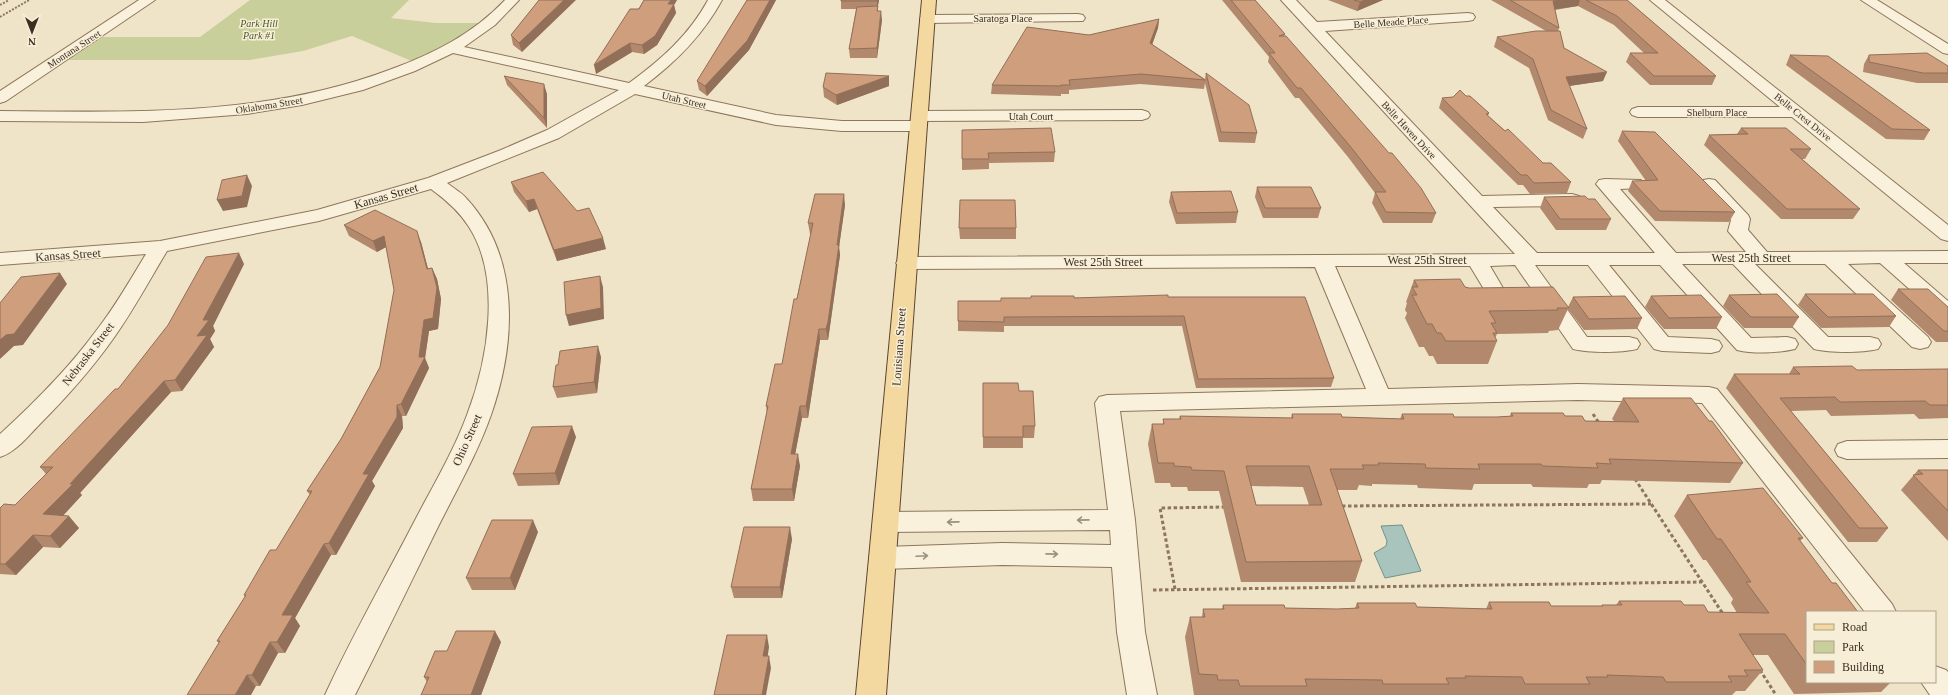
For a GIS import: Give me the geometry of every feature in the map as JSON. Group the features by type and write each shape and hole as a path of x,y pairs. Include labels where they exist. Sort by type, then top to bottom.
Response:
{"main road":[{"name":"Louisiana Street","path":"871,695 929,0"}],"street":[{"name":"Montana Street","path":"0,98 148,0"},
{"name":"Oklahoma Street","path":"0,116 168,116 262,107 329,94 370,83 453,49 492,21 512,0"},
{"name":"Kansas Street","path":"0,259 160,247 319,215 434,182 553,134 594,113 633,88 658,69 690,39 715,0"},
{"name":"Belle Haven Drive","path":"1288,0 1477,202 1525,259 1581,344 1629,344"},
{"name":"Belle Crest Drive","path":"1657,0 1948,235"},
{"path":"1868,0 1948,50"},
{"name":"Saratoga Place","path":"927,19 1078,18"},
{"name":"Belle Meade Place","path":"1313,27 1468,18"},
{"name":"Utah Street","path":"453,49 776,120 842,126 919,121"},
{"name":"Shelburn Place","path":"1638,112 1796,112"},
{"name":"Utah Court","path":"919,121 1142,115"},
{"name":"Ohio Street","path":"340,695 455,467 479,415 493,367 499,324 497,280 490,252 479,228 459,200 434,182"},
{"path":"1635,184 1605,184 1668,259 1745,345 1787,344"},
{"path":"1709,184 1741,219 1738,231 1761,258"},
{"path":"1477,202 1579,200"},
{"name":"Nebraska Street","path":"0,448 32,419 75,373 106,334 160,247"},
{"name":"West 25th Street","path":"906,263 1948,257"},
{"path":"1738,258 1822,344 1870,344"},
{"path":"1830,258 1920,342"},
{"path":"1886,258 1948,312"},
{"path":"1594,259 1662,344 1711,346"},
{"path":"1322,260 1380,396"},
{"path":"1476,260 1500,300"},
{"path":"1142,695 1131,632 1122,520 1107,402 1578,392 1709,395 1881,611"},
{"path":"1847,450 1948,449"},
{"path":"886,522 1122,520"},
{"path":"883,558 1002,554 1124,556"},
{"path":"1936,680 1948,695"}],"path":[{"path":"0,5 9,0"},
{"path":"0,17 30,0"},
{"path":"1578,392 1599,425"},
{"path":"1634,477 1724,615"},
{"path":"1334,506 1651,504"},
{"path":"1175,589 1160,508 1232,507"},
{"path":"1147,590 1702,582"},
{"path":"1759,668 1776,695"}],"green space":[{"name":"Park Hill Park #1","path":"250,0 409,0 391,18 436,23 482,23 451,44 414,62 352,36 303,51 250,60 68,60 102,37 200,37"}],"water":[{"path":"1402,525 1421,571 1385,578 1374,553 1386,546 1387,541 1381,526"}],"building":[{"path":"539,0 564,0 519,43 511,35"},
{"path":"644,0 671,0 668,4 674,4 655,36 642,45 630,43 594,65 630,9 639,9"},
{"path":"747,0 770,0 747,41 705,86 697,81"},
{"path":"877,0 877,1 841,1"},
{"path":"1231,0 1255,0 1285,34 1279,36 1286,36 1389,153 1392,153 1421,188 1436,213 1386,212 1375,192 1386,192 1350,146 1301,88 1297,88 1269,53 1275,53"},
{"path":"1354,0 1365,0 1360,2"},
{"path":"1510,0 1563,0 1553,1 1559,28"},
{"path":"1586,0 1627,0 1716,76 1654,76 1630,53 1658,53 1617,16"},
{"path":"878,6 877,11 881,11 877,48 849,49 857,7"},
{"path":"1159,19 1150,43 1205,80 1141,74 1069,80 1070,85 1061,86 992,85 1027,27 1089,35"},
{"path":"1536,31 1560,31 1564,48 1607,72 1566,77 1587,129 1551,110 1533,59 1497,37"},
{"path":"1927,53 1948,66 1948,73 1923,73 1869,62 1869,55"},
{"path":"1790,55 1828,56 1930,130 1892,129"},
{"path":"826,73 889,76 836,95 823,87"},
{"path":"1206,73 1249,105 1257,133 1221,132"},
{"path":"504,76 544,84 544,118"},
{"path":"1460,90 1466,96 1470,96 1489,113 1486,114 1505,131 1508,129 1543,163 1551,163 1571,182 1534,183 1527,175 1521,175 1442,98 1453,97"},
{"path":"1051,128 1055,152 988,153 989,159 962,159 962,130"},
{"path":"1741,128 1786,128 1811,149 1790,149 1860,209 1787,209 1709,135 1748,134"},
{"path":"1622,131 1655,132 1735,212 1660,211 1632,181 1658,180"},
{"path":"543,172 577,211 589,208 603,238 554,250 534,199 526,201 511,182"},
{"path":"247,175 242,196 217,200 222,180"},
{"path":"1257,187 1311,187 1321,208 1265,208"},
{"path":"1231,191 1238,212 1177,213 1171,192"},
{"path":"815,194 844,194 837,245 839,245 828,322 826,329 819,329 806,406 800,406 791,454 798,454 792,489 751,489 775,364 782,364 794,299 797,299 813,223 808,223"},
{"path":"1585,196 1588,199 1595,199 1611,219 1560,219 1544,197"},
{"path":"960,200 1015,200 1016,228 959,228"},
{"path":"375,210 417,231 427,269 432,268 437,288 433,318 424,320 419,357 425,357 401,404 397,405 397,417 363,474 369,474 329,543 324,544 282,615 293,615 277,642 270,642 252,675 247,675 235,695 187,695 220,641 217,641 246,595 244,595 270,550 276,550 312,491 307,491 341,439 380,367 394,290 384,236 373,241 344,225"},
{"path":"239,253 203,320 209,320 197,336 207,335 175,380 164,381 70,484 73,484 43,514 69,516 50,536 33,535 5,564 0,564 0,508 4,504 15,505 53,467 40,467 115,389 118,389 168,325 206,257"},
{"path":"60,273 14,334 6,335 0,340 0,303 21,277"},
{"path":"600,276 601,308 566,315 564,282"},
{"path":"1460,279 1465,287 1469,288 1553,287 1569,308 1557,308 1558,310 1489,311 1496,323 1491,323 1497,333 1493,333 1497,341 1446,341 1441,333 1437,333 1432,324 1427,324 1412,295 1417,295 1412,287 1418,287 1414,280"},
{"path":"1898,289 1928,289 1948,307 1948,331 1944,331"},
{"path":"1777,294 1799,317 1751,317 1729,295"},
{"path":"1805,294 1873,294 1896,316 1828,317"},
{"path":"1168,295 1168,297 1305,297 1334,378 1198,379 1184,316 1004,317 1004,322 958,321 958,301 1001,301 1001,298 1031,298 1031,296 1074,296 1074,298"},
{"path":"1701,295 1722,317 1669,318 1651,296"},
{"path":"1625,296 1642,318 1589,319 1573,297"},
{"path":"598,346 594,382 553,387 556,365 558,365 560,351"},
{"path":"1852,366 1857,370 1948,369 1948,405 1930,405 1925,401 1840,402 1835,397 1780,398 1888,528 1859,528 1734,374 1800,374 1793,367"},
{"path":"983,383 1018,383 1019,391 1033,391 1035,426 1023,426 1023,437 983,437"},
{"path":"1623,398 1691,398 1709,421 1712,421 1743,463 1609,459 1611,464 1596,463 1598,468 1543,466 1541,464 1478,464 1480,469 1426,468 1425,464 1378,463 1379,465 1362,465 1364,469 1330,469 1362,561 1246,562 1224,471 1192,470 1191,467 1174,466 1174,463 1158,463 1152,424 1164,424 1163,419 1181,419 1180,416 1293,418 1292,414 1341,414 1342,417 1404,419 1402,414 1453,414 1454,417 1497,417 1513,416 1511,413 1563,413 1565,416 1582,416 1585,421 1639,422","holes":["1246,466 1309,466 1322,505 1256,505"]},
{"path":"572,426 555,473 513,474 532,427"},
{"path":"1918,470 1948,470 1948,511 1913,475 1923,474"},
{"path":"1763,488 1803,538 1798,538 1832,583 1836,583 1857,611 1806,611 1806,664 1785,634 1739,634 1763,670 1744,670 1748,676 1728,676 1732,682 1666,682 1663,677 1607,675 1608,677 1586,677 1590,684 1525,684 1522,677 1465,676 1466,678 1446,678 1449,684 1383,684 1382,680 1305,679 1307,686 1240,686 1238,680 1218,680 1217,675 1199,674 1190,617 1205,617 1203,609 1224,609 1223,605 1284,605 1285,608 1337,609 1359,608 1357,603 1415,603 1417,607 1492,609 1489,602 1549,602 1551,606 1603,606 1602,605 1622,605 1619,601 1681,601 1684,605 1704,605 1708,612 1769,613 1746,582 1751,582 1721,539 1717,539 1687,495"},
{"path":"492,520 533,520 510,578 466,578"},
{"path":"744,527 790,527 780,587 731,587"},
{"path":"456,631 495,631 471,695 421,695 429,677 424,677 435,651 447,651"},
{"path":"727,635 767,635 763,656 769,656 762,695 714,695"}]}
